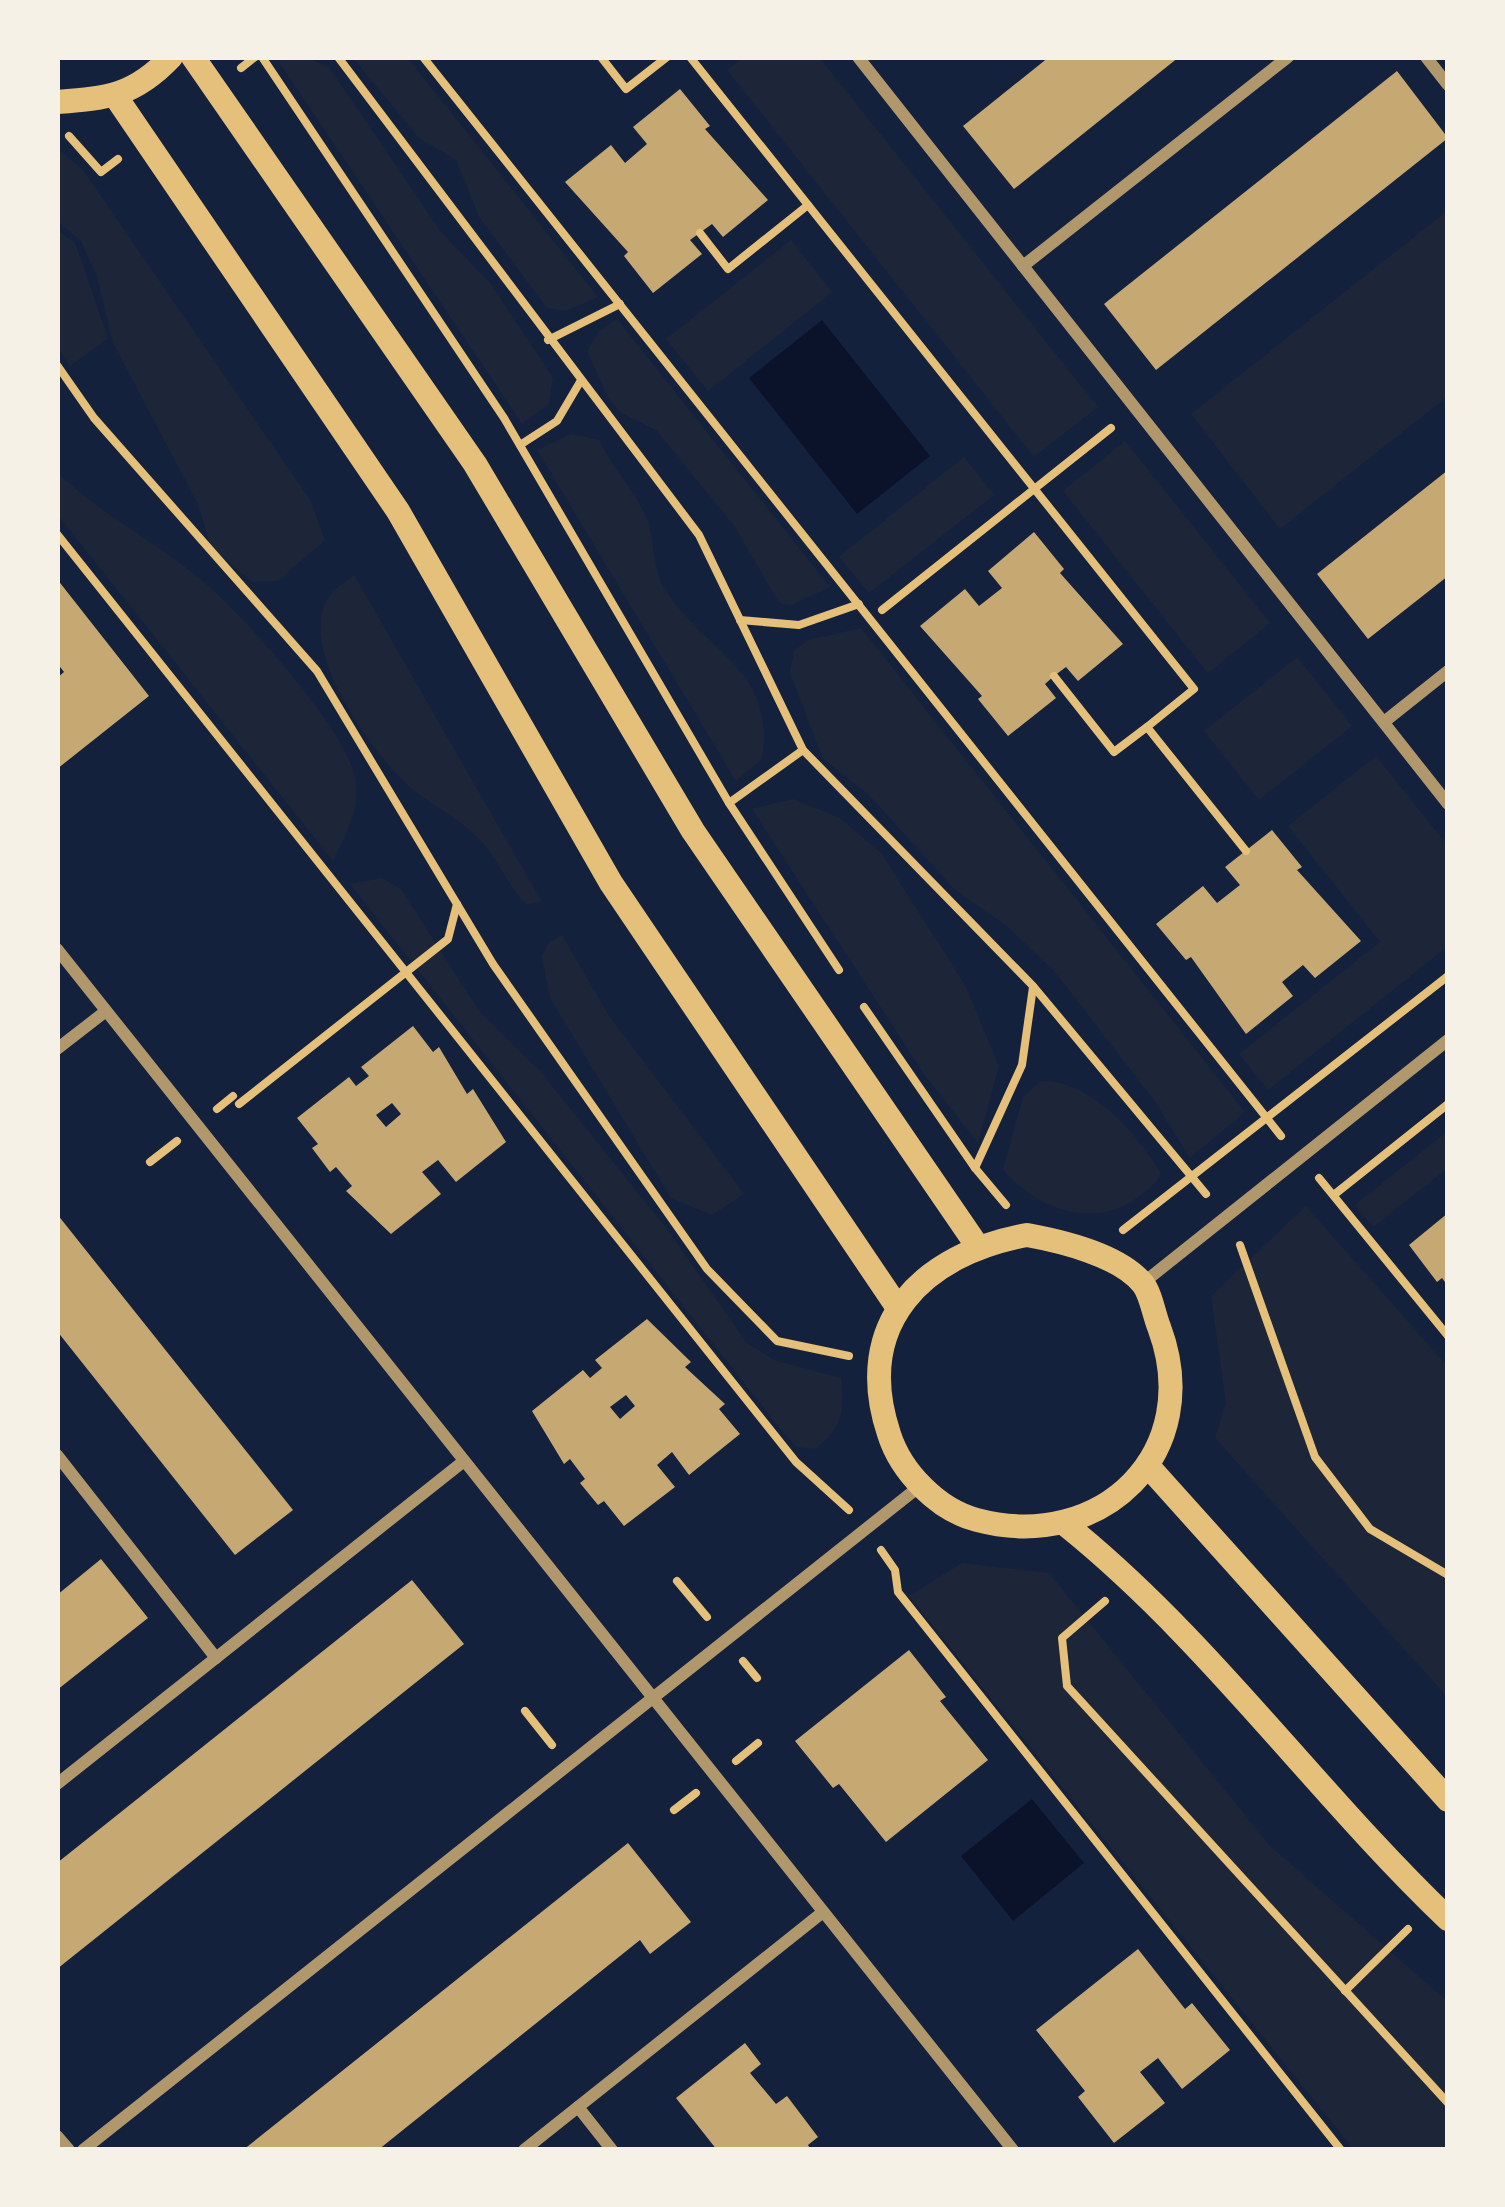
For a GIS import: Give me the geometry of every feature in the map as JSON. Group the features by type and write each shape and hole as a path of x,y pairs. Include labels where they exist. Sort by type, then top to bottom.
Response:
{"main road":[{"path":"57,103 116,97 154,75 171,57"},
{"path":"193,57 475,464 693,831 976,1244"},
{"path":"116,97 398,512 611,883 898,1308"},
{"path":"1027,1235 1078,1244 1143,1283 1172,1362 1169,1416 1148,1466 1112,1503 1066,1525 1013,1530 963,1516 920,1486 894,1450 880,1407 880,1362 898,1308 932,1270 976,1244 1027,1235"},
{"path":"1148,1466 1448,1800"},
{"path":"1066,1525 1132,1578 1294,1761 1440,1911"}],"street":[{"path":"858,57 1448,804"},
{"path":"1023,266 1288,57"},
{"path":"1426,57 1448,85"},
{"path":"1384,722 1448,671"},
{"path":"57,950 1013,2150"},
{"path":"57,1049 106,1011"},
{"path":"1143,1283 1448,1040"},
{"path":"57,1455 216,1658"},
{"path":"57,1784 464,1460"},
{"path":"82,2150 920,1486"},
{"path":"524,2150 823,1912"},
{"path":"578,2107 612,2150"},
{"path":"57,2136 69,2150"}],"path":[{"path":"262,57 520,445 729,802 990,1192 1022,1217"},
{"path":"338,57 699,535 803,750 1033,986 1189,1178 1229,1215 1315,1457 1370,1529 1448,1575"},
{"path":"423,57 1299,1159 1335,1194 1448,1336"},
{"path":"601,57 626,89 667,57"},
{"path":"690,57 1194,689 1114,752 1054,676"},
{"path":"700,233 728,268 808,205"},
{"path":"548,340 620,304"},
{"path":"57,365 94,418 317,671 458,904 707,1269 777,1341 880,1362"},
{"path":"520,445 557,421 580,382"},
{"path":"883,610 1114,426"},
{"path":"57,534 796,1462 829,1486 866,1529 895,1570 898,1592 1341,2150"},
{"path":"740,620 799,625 859,604"},
{"path":"1147,727 1246,851"},
{"path":"729,802 803,750"},
{"path":"239,1104 448,939 458,904"},
{"path":"1102,1231 1123,1231 1448,976"},
{"path":"975,1168 1022,1064 1033,986"},
{"path":"1335,1194 1448,1104"},
{"path":"1132,1578 1061,1638 1066,1686 1448,2103"},
{"path":"1346,1991 1440,1911"}],"shaded area":[{"path":"283,57 304,57 329,67 441,232 490,283 553,378 549,404 522,424 279,62"},
{"path":"352,57 407,57 598,297 566,311 547,308 479,217 456,160 419,138"},
{"path":"743,57 819,57 1098,407 1034,457 727,70"},
{"path":"57,148 83,170 310,500 325,540 278,581 252,582 211,547 198,504 113,343 97,277 81,241 57,221"},
{"path":"1448,210 1448,396 1280,529 1191,414"},
{"path":"57,230 75,243 108,338 70,366 57,347"},
{"path":"791,240 832,292 708,391 666,339"},
{"path":"617,319 830,587 791,605 779,603 735,527 656,430 621,413 608,398 587,351 599,331"},
{"path":"822,320 930,456 857,514 749,378"},
{"path":"571,434 599,440 643,510 666,591 734,664 759,704 764,728 762,759 736,781 537,450"},
{"path":"1125,441 1270,623 1208,673 1063,491"},
{"path":"964,457 994,495 869,593 839,557"},
{"path":"57,472 213,590 318,709 350,761 356,782 354,813 333,861 57,514"},
{"path":"354,575 542,902 526,904 477,837 400,778 343,700 329,670 322,614 332,593"},
{"path":"861,628 1245,1112 1190,1158 1154,1100 1055,972 1009,928 953,888 868,794 823,759 790,673 794,651 808,640"},
{"path":"1297,657 1352,726 1259,800 1204,731"},
{"path":"1376,756 1448,846 1448,946 1268,1090 1239,1054 1380,942 1288,826"},
{"path":"793,799 840,818 881,853 965,985 999,1066 978,1143 924,1074 752,809"},
{"path":"382,878 401,889 479,1011 540,1071 667,1229 746,1342 774,1360 841,1378 840,1418 815,1449 797,1447 783,1432 350,884"},
{"path":"562,935 609,1016 744,1194 712,1215 671,1198 550,998 542,956 548,943"},
{"path":"1041,1081 1077,1089 1110,1112 1161,1173 1153,1185 1117,1209 1081,1213 1047,1203 1016,1183 1003,1170 1023,1097"},
{"path":"1448,1131 1448,1168 1373,1227 1355,1205"},
{"path":"1306,1206 1448,1367 1448,1698 1215,1438 1226,1403 1211,1296"},
{"path":"962,1563 1049,1573 1270,1846 1448,2002 1448,2150 1354,2150 909,1596"},
{"path":"1032,1799 1084,1863 1013,1921 961,1856"}],"building":[{"path":"1049,57 1179,57 1014,189 963,126"},
{"path":"1397,71 1448,138 1156,370 1104,304"},
{"path":"680,89 710,126 705,129 768,200 723,237 712,224 690,240 702,254 653,293 624,256 628,252 565,182 611,145 625,163 647,144 633,127"},
{"path":"1448,470 1448,576 1368,639 1317,574"},
{"path":"1034,532 1064,569 1060,573 1123,644 1078,681 1066,667 1054,676 1045,684 1056,698 1008,736 978,699 982,696 920,626 965,589 979,606 1002,588 988,571"},
{"path":"57,579 149,696 57,769 57,678 64,672 57,663"},
{"path":"1272,830 1302,867 1297,870 1361,941 1315,978 1303,965 1282,982 1293,996 1246,1034 1191,957 1186,960 1156,924 1203,886 1217,903 1240,885 1225,867"},
{"path":"413,1026 433,1052 439,1047 467,1094 473,1089 506,1142 456,1182 438,1160 422,1172 441,1194 391,1234 346,1191 352,1186 336,1167 330,1172 312,1148 318,1144 297,1118 349,1077 356,1086 369,1076 361,1067","holes":["392,1103 401,1114 386,1127 376,1115"]},
{"path":"1448,1213 1448,1286 1442,1278 1437,1282 1409,1245"},
{"path":"57,1214 293,1510 235,1555 57,1331"},
{"path":"647,1319 691,1362 685,1367 725,1404 719,1409 740,1434 689,1475 672,1452 657,1465 675,1487 624,1526 604,1501 598,1505 580,1483 585,1479 570,1459 564,1464 532,1411 583,1370 590,1378 602,1368 595,1360","holes":["626,1395 635,1406 620,1419 610,1407"]},
{"path":"101,1559 148,1618 57,1690 57,1595"},
{"path":"412,1580 464,1644 57,1969 57,1863"},
{"path":"909,1650 946,1697 940,1701 988,1760 886,1842 839,1784 833,1788 795,1741"},
{"path":"628,1843 691,1922 650,1954 640,1940 378,2150 243,2150"},
{"path":"1138,1949 1185,2009 1192,2003 1230,2050 1182,2089 1158,2058 1140,2072 1165,2103 1114,2143 1078,2097 1085,2091 1036,2030"},
{"path":"745,2043 761,2064 750,2073 776,2104 787,2096 818,2137 808,2145 811,2150 717,2150 676,2098"}]}
